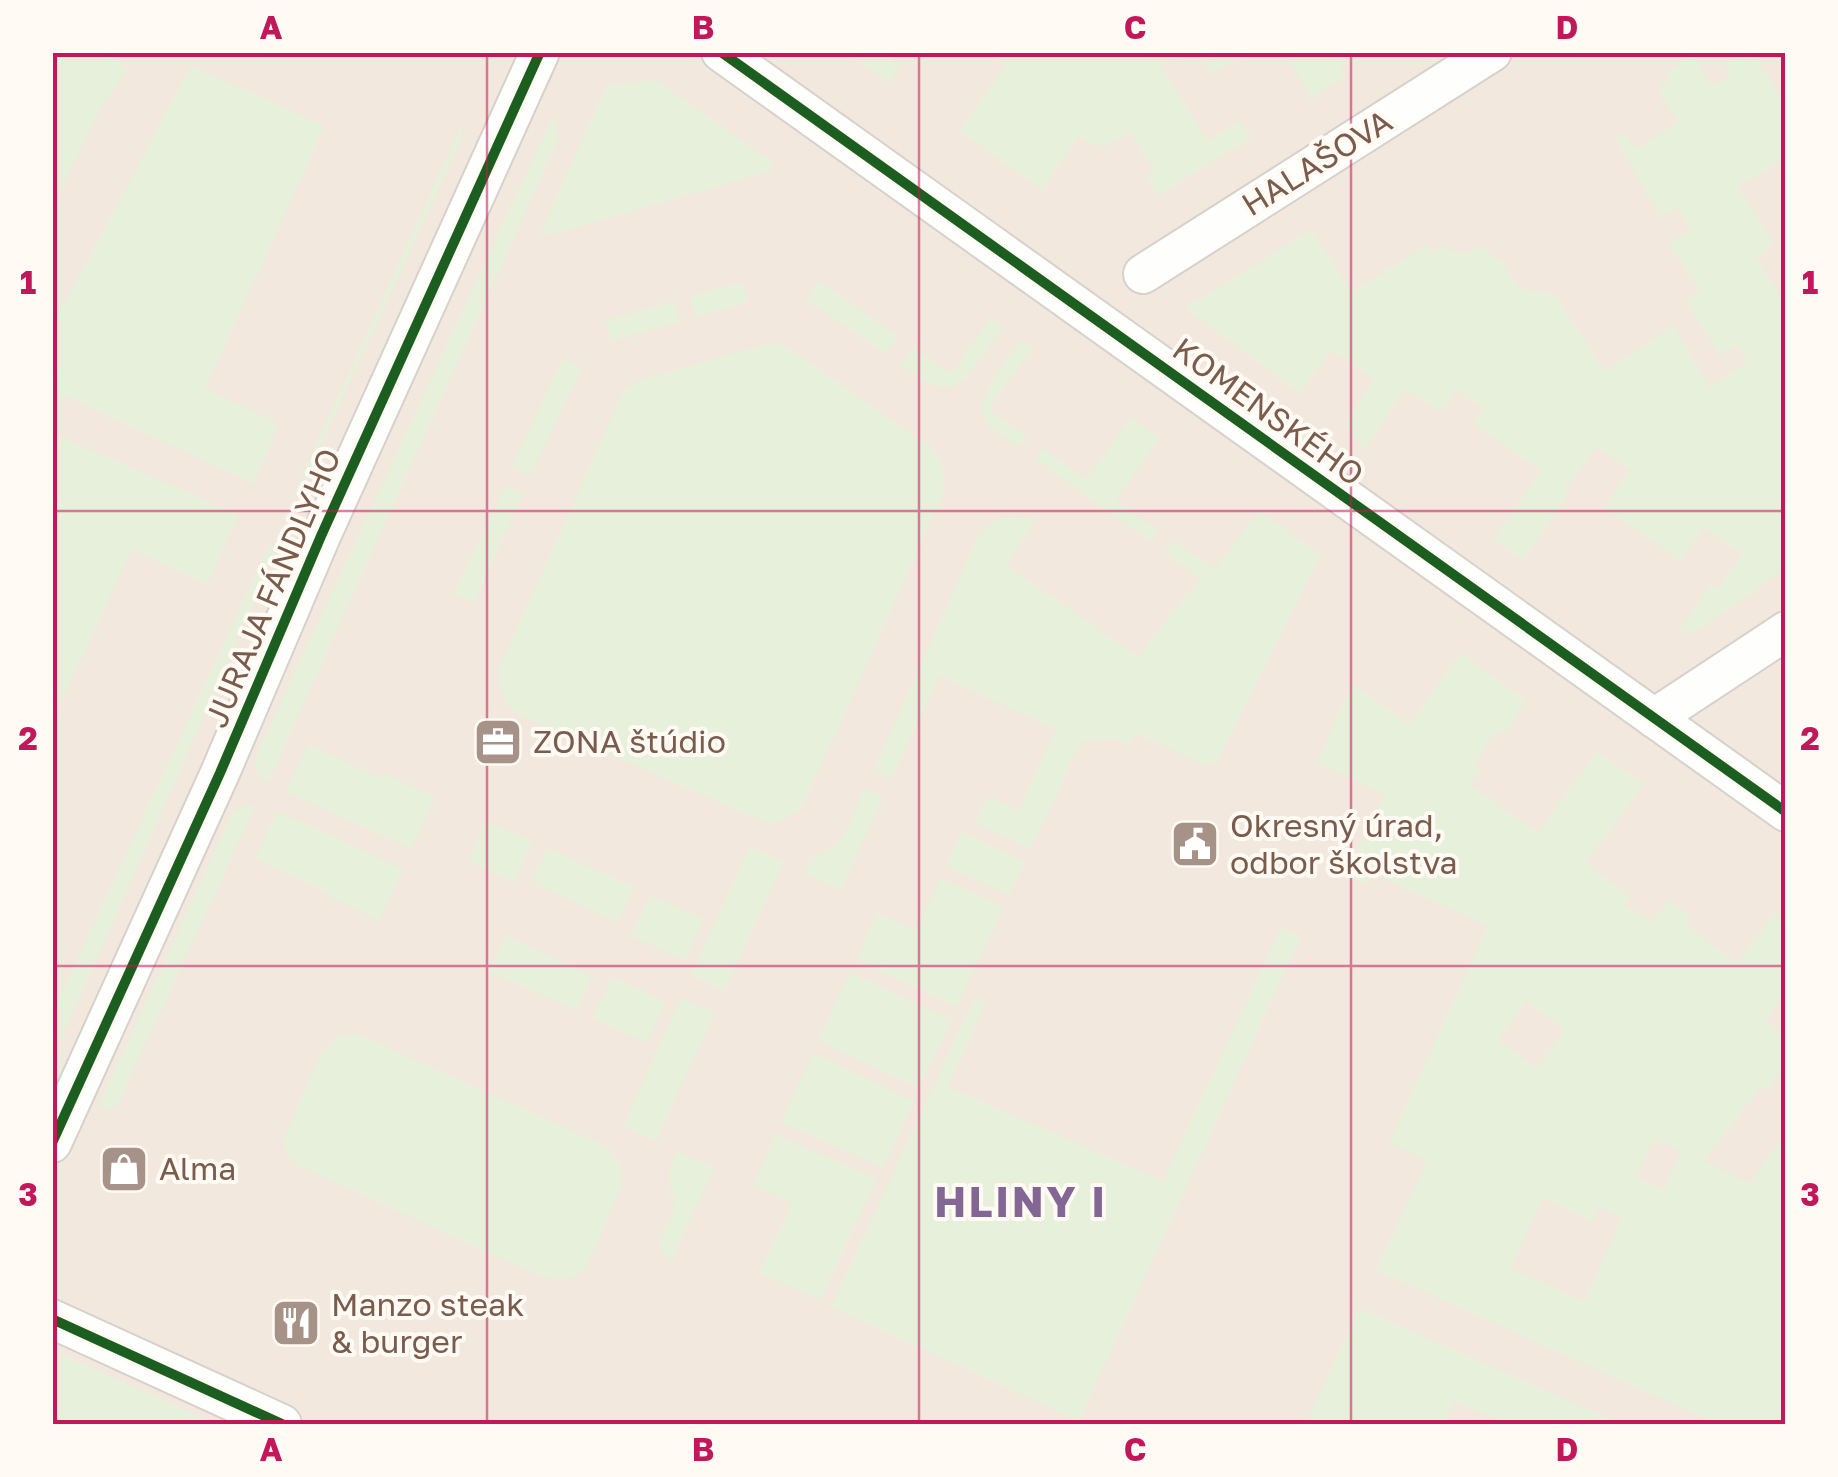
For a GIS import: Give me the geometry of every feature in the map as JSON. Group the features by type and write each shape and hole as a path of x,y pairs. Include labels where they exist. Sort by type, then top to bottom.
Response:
{"street":[{"name":"JURAJA FÁNDLYHO","path":"52,1143 540,52"},
{"name":"KOMENSKÉHO","path":"721,52 1786,812"},
{"name":"HALAŠOVA","path":"1142,274 1492,52"},
{"path":"1654,718 1786,631"},
{"path":"52,1318 282,1424"}],"shaded area":[{"path":"53,53 1785,53 1785,1424 53,1424"}],"green space":[{"path":"53,52 103,53 127,70 99,113 53,206"},
{"path":"847,53 897,53 892,61 900,67 890,83"},
{"path":"987,53 1178,53 1160,65 1208,141 1240,121 1251,138 1158,196 1147,177 1154,170 1130,132 1105,146 1094,145 1079,136 1042,190 959,131 1005,66"},
{"path":"1197,53 1246,53 1211,75"},
{"path":"1284,53 1333,53 1347,75 1312,99"},
{"path":"1746,53 1753,53 1785,103 1785,158 1738,187 1774,244 1756,257 1785,305 1785,569 1692,635 1680,628 1711,584 1719,589 1742,554 1704,528 1681,561 1604,508 1630,470 1596,447 1523,561 1494,539 1541,471 1473,424 1484,409 1457,390 1441,413 1406,389 1365,449 1345,424 1374,379 1331,350 1301,394 1185,308 1311,230 1352,292 1428,244 1433,252 1441,247 1465,254 1480,245 1502,262 1519,288 1555,294 1605,371 1673,326 1710,387 1748,361 1738,345 1720,356 1685,301 1700,291 1669,244 1691,229 1677,208 1661,218 1615,138 1624,132 1636,149 1678,122 1657,88 1670,79 1666,72 1693,56 1713,86 1730,76 1724,67"},
{"path":"191,66 325,126 205,389 279,423 254,484 59,393 53,325"},
{"path":"656,80 771,161 770,171 553,234 541,232 606,86"},
{"path":"555,112 558,140 268,783 257,772 256,756"},
{"path":"461,126 462,139 300,491 292,497"},
{"path":"820,281 898,336 886,355 806,299"},
{"path":"743,282 746,304 696,317 690,296"},
{"path":"675,301 680,322 611,341 605,320"},
{"path":"991,317 1004,327 968,377 958,383 933,385 900,365 914,348 951,373"},
{"path":"1021,339 1033,348 991,411 1027,436 1019,447 997,434 983,414 993,380"},
{"path":"770,343 784,345 931,447 942,466 944,486 804,804 788,818 767,823 518,715 505,700 499,669 624,390 637,381"},
{"path":"562,359 582,367 531,476 512,467"},
{"path":"1131,417 1160,438 1116,501 1159,531 1151,542 1034,459 1043,448 1086,479"},
{"path":"53,433 239,515 207,584 132,550 53,720"},
{"path":"505,485 524,493 474,602 454,594"},
{"path":"1259,511 1321,554 1217,762 1204,765 1135,733 1129,745 1114,738 1081,742 1031,849 975,823 988,796 1019,810 1056,729 939,676 892,778 874,770 978,536 992,523 1011,517 1036,521 1006,565 1139,657 1200,579 1165,552 1175,541 1215,569"},
{"path":"270,543 275,555 53,1058 53,1012"},
{"path":"1461,653 1527,701 1506,733 1494,735 1474,765 1480,770 1470,785 1538,833 1597,751 1644,784 1586,863 1630,897 1625,905 1650,923 1668,900 1691,917 1686,925 1737,963 1775,912 1785,920 1785,993 1765,1021 1785,1036 1785,1067 1768,1091 1761,1087 1704,1161 1749,1183 1785,1134 1786,1376 1780,1389 1785,1392 1785,1424 1718,1424 1376,1270 1427,1161 1389,1143 1488,926 1374,874 1368,885 1346,876 1384,794 1317,763 1352,683 1409,724","holes":["1526,1001 1565,1030 1537,1068 1499,1040","1654,1140 1681,1151 1663,1191 1636,1177","1543,1198 1593,1221 1599,1207 1622,1218 1584,1302 1511,1268"]},
{"path":"308,744 379,777 383,773 436,797 412,849 286,792"},
{"path":"864,788 884,797 841,890 804,873 843,834"},
{"path":"243,805 256,806 118,1104 108,1109 98,1107 232,813"},
{"path":"277,811 403,869 380,921 255,858"},
{"path":"486,820 532,841 514,883 468,861"},
{"path":"961,832 1025,862 1009,896 946,866"},
{"path":"750,847 784,862 724,991 691,975"},
{"path":"548,848 634,887 618,922 531,882"},
{"path":"940,878 1004,907 957,1007 856,960 877,913 916,930"},
{"path":"650,895 704,919 685,961 631,936"},
{"path":"1281,928 1301,937 1079,1421 831,1307 975,997 986,1002 948,1087 1163,1181"},
{"path":"506,935 592,976 577,1011 489,971"},
{"path":"850,972 952,1020 919,1088 818,1041"},
{"path":"612,977 665,1002 647,1043 593,1018"},
{"path":"681,998 715,1013 656,1141 623,1126"},
{"path":"355,1033 609,1150 621,1169 621,1187 580,1274 553,1279 531,1272 294,1162 284,1138 321,1053 337,1037"},
{"path":"813,1053 914,1101 883,1168 781,1122"},
{"path":"776,1134 877,1180 820,1300 759,1273 792,1204 753,1185"},
{"path":"677,1151 715,1168 671,1262 660,1248 660,1241 674,1205 669,1174"},
{"path":"1359,1308 1621,1424 1508,1424 1454,1401 1444,1424 1306,1424"},
{"path":"53,1350 215,1424 53,1424"}],"cycle path":[{"path":"52,1143 540,52"},
{"path":"721,52 1786,812"},
{"path":"52,1319 282,1424"}],"place":[{"name":"ZONA štúdio","path":"498,742"},
{"name":"Okresný úrad, odbor školstva","path":"1195,844"},
{"name":"Alma","path":"124,1169"},
{"name":"Manzo steak & burger","path":"296,1323"}],"district":[{"name":"HLINY I","path":"1021,1202"}]}
